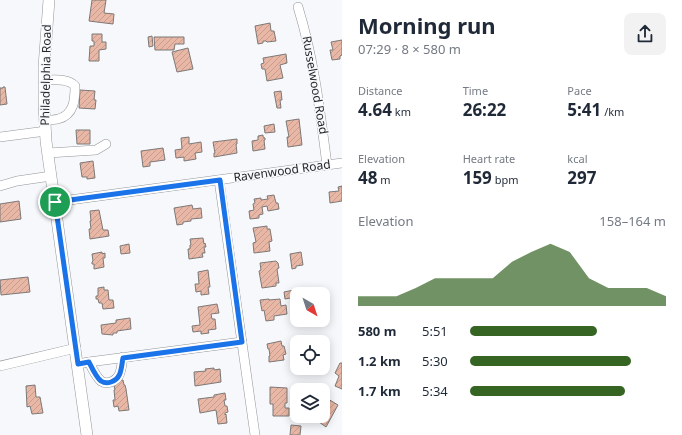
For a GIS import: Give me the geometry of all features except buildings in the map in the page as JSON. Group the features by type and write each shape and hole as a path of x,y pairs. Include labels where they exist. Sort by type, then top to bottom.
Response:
{"main road":[{"name":"Philadelphia Road","path":"49,0 44,62 45,126 76,348 83,363 87,435"}],"street":[{"name":"Russelwood Road","path":"298,7 306,33 314,70 327,165"},
{"path":"0,137 45,126 64,116 72,108 75,99 75,86 72,83 67,81 44,80"},
{"path":"48,153 96,150 106,144"},
{"name":"Ravenwood Road","path":"55,202 342,163"},
{"path":"0,186 17,181 51,176"},
{"path":"220,180 255,435"},
{"path":"83,363 242,342"},
{"path":"0,366 76,348"},
{"path":"83,363 106,383 117,379 120,376 123,358"}],"route":[{"path":"220,180 242,342 123,358 120,376 117,379 106,383 98,377 89,362 78,364 55,202 220,180"}]}
